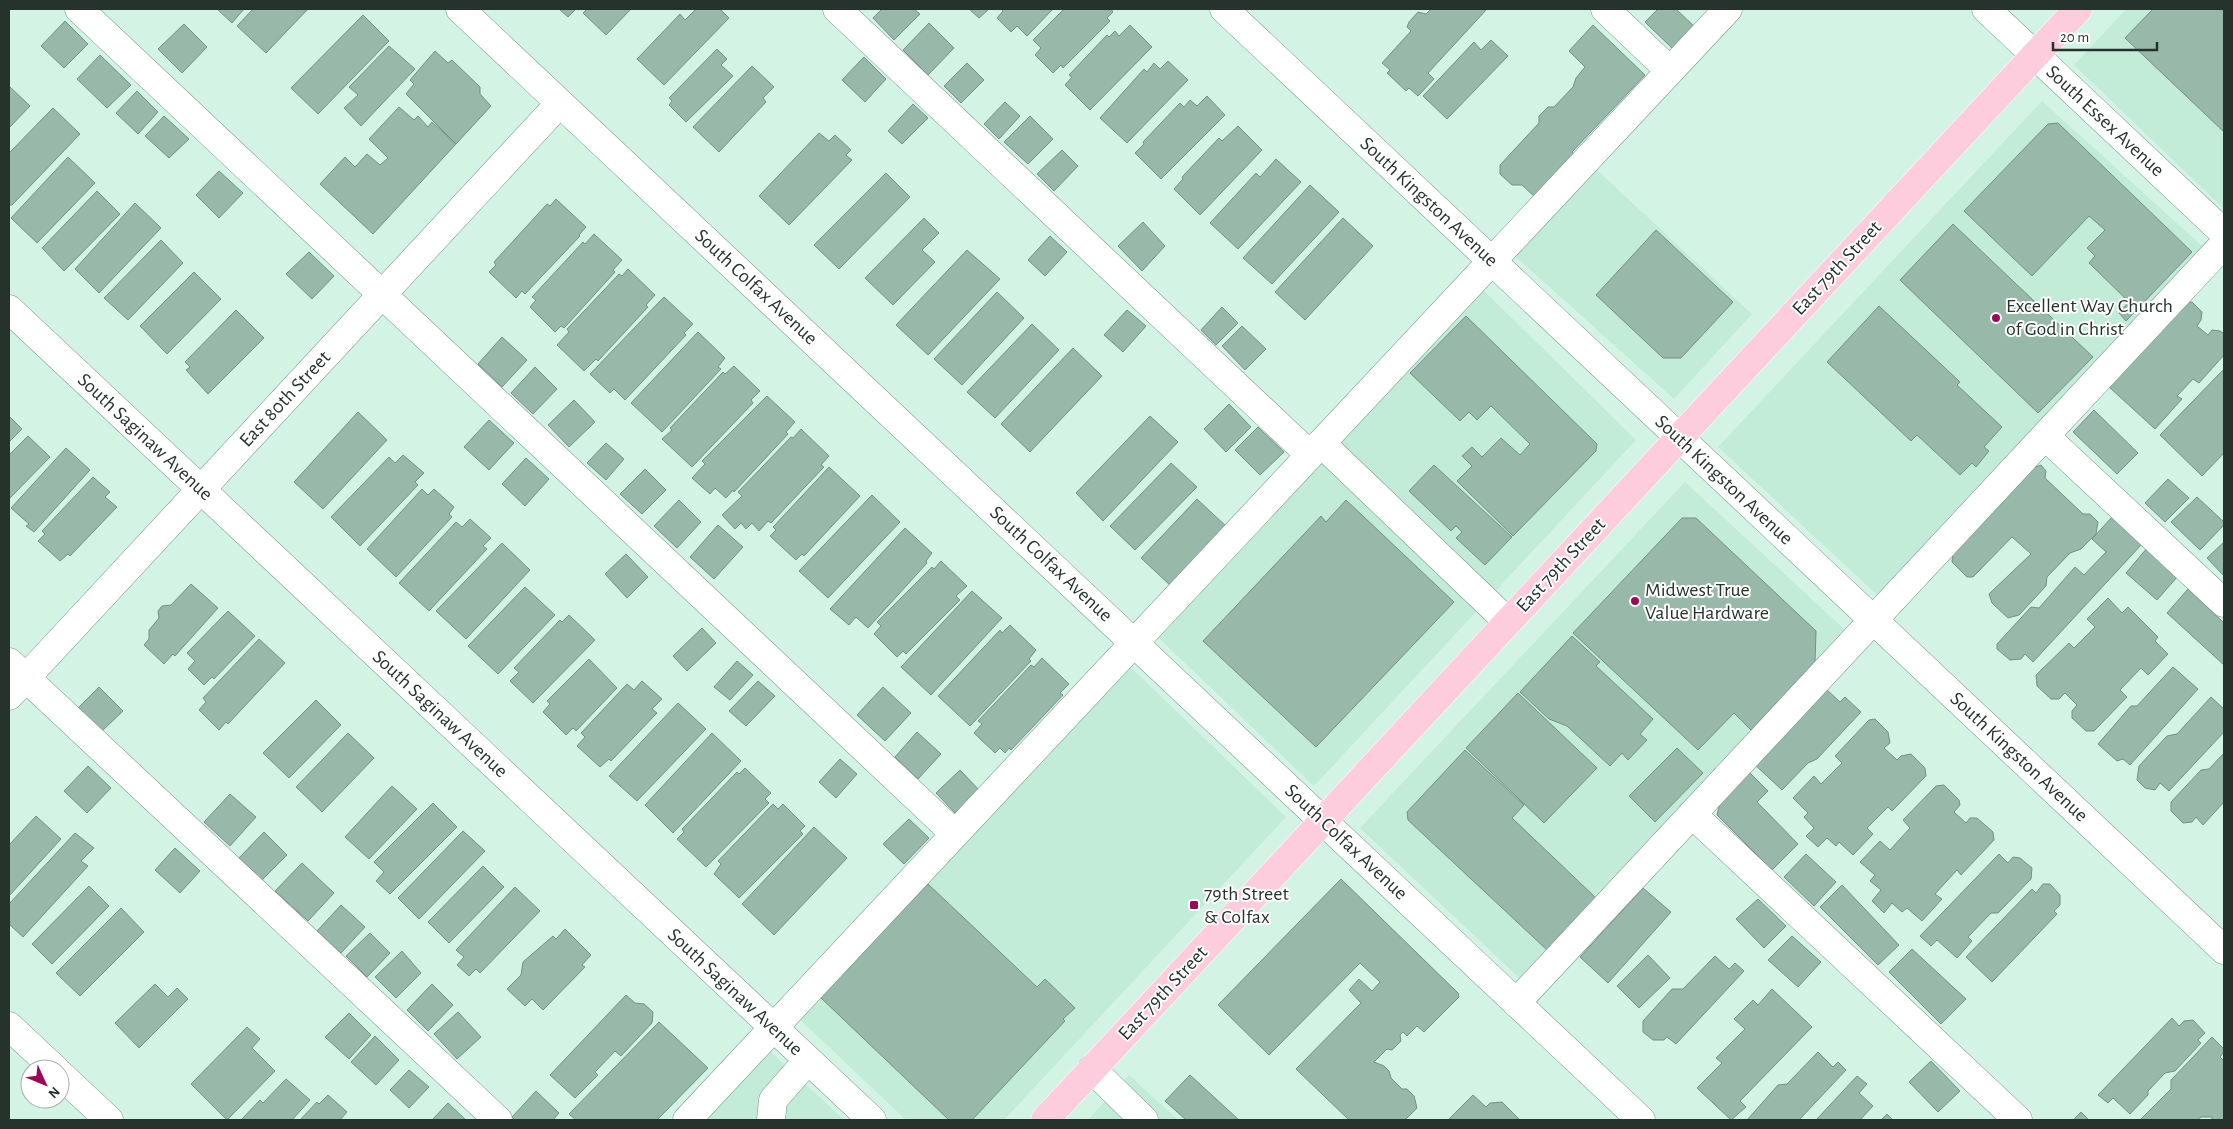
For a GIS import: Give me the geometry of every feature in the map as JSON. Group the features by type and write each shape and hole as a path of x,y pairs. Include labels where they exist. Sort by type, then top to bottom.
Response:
{"main road":[{"name":"East 79th Street","path":"1045,1120 2078,9"}],"street":[{"path":"79,9 954,834"},
{"name":"South Colfax Avenue","path":"460,9 1641,1120"},
{"path":"837,9 1316,449 1508,622"},
{"name":"South Kingston Avenue","path":"1224,9 2224,950"},
{"path":"1605,9 1670,70"},
{"path":"687,1120 1728,9"},
{"name":"South Essex Avenue","path":"1986,9 2224,233"},
{"name":"East 80th Street","path":"14,678 201,490 560,103"},
{"path":"1516,1003 2224,244"},
{"name":"South Saginaw Avenue","path":"9,309 872,1120"},
{"path":"2045,436 2224,603"},
{"path":"14,678 498,1120"},
{"path":"1692,814 2018,1120"},
{"path":"9,1026 44,1059"},
{"path":"771,1120 773,1100 808,1060"},
{"path":"1092,1069 1144,1120"},
{"path":"70,1083 109,1120"}],"shaded area":[{"path":"2126,9 2224,9 2224,209 2074,65"},
{"path":"2042,101 2213,256 1888,605 1718,447"},
{"path":"1586,160 1752,314 1674,399 1505,247"},
{"path":"1473,280 1636,440 1314,786 1148,628"},
{"path":"1685,482 1855,639 1530,988 1360,828"},
{"path":"1120,657 1286,817 1004,1120 906,1120 790,1010"},
{"path":"760,1042 844,1120 687,1120"},
{"path":"1129,1075 1178,1120 1088,1120"}],"building":[{"path":"217,9 244,9 232,23"},
{"path":"253,9 308,9 266,53 237,26"},
{"path":"559,9 576,9 568,17"},
{"path":"587,9 631,9 606,35 583,13"},
{"path":"696,9 720,9 729,18 664,85 637,59 680,14 685,20"},
{"path":"882,9 914,9 920,14 894,40 873,18"},
{"path":"969,9 989,9 979,18"},
{"path":"1001,9 1053,9 1027,36 1017,26 1011,32 997,18 1003,11"},
{"path":"1064,9 1111,9 1113,12 1107,18 1110,21 1063,68 1061,65 1053,73 1035,55 1041,48 1033,40"},
{"path":"1431,9 1487,9 1428,73 1434,79 1418,96 1409,88 1406,91 1387,73 1390,70 1382,63 1411,31 1407,27 1418,12 1426,14"},
{"path":"1658,9 1676,9 1697,29 1675,51 1645,22"},
{"path":"2153,9 2224,9 2224,132 2125,38"},
{"path":"363,15 389,41 318,114 291,88"},
{"path":"65,21 88,44 64,68 41,46"},
{"path":"929,23 954,48 928,75 903,50"},
{"path":"184,24 207,47 182,73 158,49"},
{"path":"1130,25 1152,47 1090,110 1065,85 1072,77 1069,75 1107,35 1109,37 1115,31 1119,36"},
{"path":"1593,25 1645,75 1572,152 1576,156 1536,198 1522,185 1512,185 1500,174 1500,165 1539,123 1539,116 1548,107 1554,107 1573,87 1576,78 1585,67 1569,51"},
{"path":"1491,40 1508,56 1447,119 1423,96 1474,42 1481,50"},
{"path":"389,46 415,69 361,126 344,108 358,95 349,87"},
{"path":"717,49 727,59 721,65 733,76 686,122 669,105 672,101 669,98"},
{"path":"435,51 448,63 452,60 480,87 480,94 491,106 456,144 406,94 414,84 410,80"},
{"path":"100,55 131,85 107,108 77,79"},
{"path":"864,57 886,79 865,102 842,80"},
{"path":"1168,61 1188,80 1127,143 1100,118 1144,69 1147,72 1154,63 1160,69"},
{"path":"967,63 984,80 961,103 944,86"},
{"path":"752,66 774,87 763,98 766,102 719,152 693,127"},
{"path":"9,86 30,106 9,128"},
{"path":"137,91 158,112 138,134 116,113"},
{"path":"1207,96 1225,115 1161,179 1135,153 1180,103 1184,107 1190,100 1197,106"},
{"path":"1005,102 1020,116 999,139 984,124"},
{"path":"913,104 928,118 902,144 888,131"},
{"path":"399,107 414,120 418,116 428,127 432,122 456,144 373,234 320,184 345,157 355,167 367,154 380,165 388,158 369,139"},
{"path":"53,108 80,134 12,205 9,205 9,153"},
{"path":"164,116 189,139 169,158 145,136"},
{"path":"1030,116 1053,139 1028,164 1004,142"},
{"path":"2058,123 2192,252 2126,321 2119,313 2129,302 2089,263 2095,256 2087,248 2105,230 2089,216 2032,276 1964,211 2048,124"},
{"path":"1238,126 1262,150 1200,215 1174,189 1183,179 1182,177 1219,138 1222,141"},
{"path":"819,133 829,141 835,135 851,150 846,155 852,160 789,225 759,196"},
{"path":"1062,150 1078,166 1054,191 1037,174"},
{"path":"68,157 95,183 37,243 11,218"},
{"path":"1276,159 1301,182 1238,249 1210,223 1256,173 1260,177"},
{"path":"219,171 243,193 219,218 196,195"},
{"path":"886,173 910,197 839,269 814,245"},
{"path":"1310,185 1339,212 1272,284 1243,258"},
{"path":"97,191 120,214 64,271 42,248"},
{"path":"556,199 586,227 580,236 525,294 522,291 516,298 489,272 496,265 494,262 547,204 550,206"},
{"path":"135,203 161,228 99,293 75,269"},
{"path":"924,218 939,233 922,250 935,262 893,305 865,278"},
{"path":"1343,218 1373,246 1305,320 1275,292"},
{"path":"1143,222 1165,246 1142,271 1118,246"},
{"name":"Excellent Way Church of God in Christ","path":"1953,224 2093,357 2038,413 1900,280"},
{"path":"1656,230 1733,302 1681,358 1663,358 1596,295"},
{"path":"594,234 622,260 613,270 615,272 566,326 564,328 561,326 555,332 530,307 536,300 532,297 583,242 585,244"},
{"path":"1050,236 1067,252 1045,276 1028,260"},
{"path":"161,240 183,263 128,320 104,298"},
{"path":"967,250 1000,279 928,355 896,325"},
{"path":"309,252 334,276 312,299 286,274"},
{"path":"628,269 655,295 646,305 648,307 598,361 596,359 584,371 557,345 569,332 567,329 619,274 622,276"},
{"path":"194,272 221,299 167,354 140,326"},
{"path":"997,292 1024,318 962,385 934,359"},
{"path":"664,297 693,324 684,333 686,335 625,400 614,389 610,393 590,374"},
{"path":"2185,302 2192,302 2202,312 2201,320 2197,326 2208,335 2212,330 2220,331 2224,334 2224,355 2199,383 2193,379 2177,396 2182,399 2155,429 2108,386"},
{"path":"1879,306 1960,382 1957,385 2002,427 1984,447 1989,451 1976,467 1972,463 1960,475 1917,435 1911,441 1827,362"},
{"path":"1222,307 1238,323 1216,345 1201,330"},
{"path":"236,310 264,338 208,394 186,370 190,367 185,362"},
{"path":"1127,310 1146,326 1123,352 1104,335"},
{"path":"1466,316 1597,444 1596,451 1513,536 1457,481 1472,466 1462,456 1472,447 1482,457 1501,438 1520,455 1530,444 1491,406 1477,420 1469,412 1460,421 1410,373"},
{"path":"1032,324 1059,350 995,418 967,392"},
{"path":"1242,326 1266,349 1245,370 1222,346"},
{"path":"698,332 725,358 718,367 721,369 662,432 631,403"},
{"path":"502,337 527,360 502,387 478,364"},
{"path":"1073,348 1102,376 1030,452 1001,424"},
{"path":"734,366 760,391 751,400 753,403 692,467 662,439 723,372 725,374"},
{"path":"535,367 557,389 533,414 511,393"},
{"path":"2224,369 2224,453 2202,476 2160,435"},
{"path":"767,396 795,422 786,432 788,434 734,492 733,490 726,498 715,488 710,494 692,478 705,464 702,461"},
{"path":"574,400 595,422 569,447 548,425"},
{"path":"1229,404 1251,427 1226,452 1204,429"},
{"path":"2094,410 2138,453 2117,474 2073,432"},
{"path":"358,412 387,440 323,509 294,482"},
{"path":"9,416 22,429 9,442"},
{"path":"1150,416 1178,442 1103,521 1076,493"},
{"path":"489,420 514,443 489,470 464,447"},
{"path":"1258,427 1284,452 1260,475 1235,450"},
{"path":"801,429 829,456 821,465 824,467 771,523 768,521 759,531 752,523 746,529 741,523 735,529 722,515 742,496 738,492"},
{"path":"28,436 50,457 9,499 9,455"},
{"path":"606,443 624,459 606,480 587,463"},
{"path":"66,448 90,470 34,532 26,526 29,524 11,508"},
{"path":"403,455 424,473 415,482 418,485 360,546 331,517 389,457 395,463"},
{"path":"526,458 549,479 525,506 502,484"},
{"path":"1171,463 1197,487 1135,550 1110,526"},
{"path":"1434,465 1512,537 1485,565 1456,538 1462,532 1456,526 1451,531 1409,491"},
{"path":"2041,465 2046,471 2045,478 2083,514 2090,514 2098,522 2096,534 2081,549 2070,553 2047,577 2046,586 2019,615 2008,618 1992,603 1989,594 2031,554 2012,537 1973,577 1967,577 1952,562 1953,552 2033,468"},
{"path":"829,467 860,496 804,556 802,554 796,560 770,536 776,530 773,527"},
{"path":"645,469 666,490 642,514 620,494"},
{"path":"93,477 110,492 105,497 117,507 70,556 68,554 60,561 38,541 45,534 42,531"},
{"path":"2168,479 2189,498 2165,522 2145,503"},
{"path":"422,489 428,495 434,489 454,507 449,514 452,517 396,577 367,549"},
{"path":"872,495 900,522 828,598 799,571"},
{"path":"2197,497 2224,522 2224,525 2200,550 2171,522"},
{"path":"1197,499 1228,528 1172,587 1141,558"},
{"path":"679,500 701,522 677,548 654,526"},
{"path":"1346,500 1454,602 1316,747 1203,641 1321,516 1326,522"},
{"path":"2112,517 2142,544 2033,662 2025,654 2021,659 2010,660 1997,649 1997,644 2031,607 2039,608 2075,567 2084,575 2106,552 2092,539"},
{"path":"1682,518 1696,518 1816,631 1815,662 1751,730 1734,713 1698,750 1573,633"},
{"path":"470,519 491,538 483,546 487,549 429,611 399,583 456,522 462,527"},
{"path":"718,525 743,547 714,579 690,557"},
{"path":"905,528 932,553 926,561 927,563 868,628 856,617 849,625 830,609"},
{"path":"2224,542 2224,576 2207,558"},
{"path":"502,543 530,570 466,639 436,611"},
{"path":"2147,548 2179,575 2157,600 2126,573"},
{"path":"626,554 648,577 627,598 605,574"},
{"path":"941,561 967,586 956,596 960,600 906,654 903,651 897,657 874,634 881,626 877,622 932,567 934,569"},
{"path":"191,584 218,608 175,656 173,654 164,664 144,645 149,639 149,630 159,618 158,611 162,606 171,605"},
{"path":"525,587 555,615 498,674 468,646"},
{"path":"2188,589 2224,623 2224,665 2167,613"},
{"path":"972,591 1002,618 931,695 901,667"},
{"path":"2108,598 2122,613 2128,607 2158,637 2155,641 2168,654 2148,675 2141,668 2120,690 2127,697 2094,731 2086,731 2072,718 2072,711 2077,705 2065,693 2059,699 2051,699 2037,686 2036,675 2069,643 2074,648 2095,627 2087,619"},
{"path":"228,611 255,636 214,679 212,677 204,685 188,669 195,661 187,653"},
{"path":"569,615 595,640 533,703 510,681 519,672 514,668 560,620 562,622"},
{"path":"1010,625 1036,650 1029,659 1031,661 970,726 938,696 1000,630 1002,633"},
{"path":"702,628 716,643 687,671 673,656"},
{"path":"1572,636 1600,662 1596,666 1653,719 1640,734 1647,740 1628,760 1622,753 1610,766 1567,726 1549,719 1520,692"},
{"path":"259,639 285,663 228,724 226,722 219,730 199,710 206,702 203,698"},
{"path":"1042,658 1069,684 1060,693 1063,695 1011,750 1009,748 1005,753 1000,748 995,753 974,733 982,724 978,721 1031,665 1034,667"},
{"path":"589,659 617,688 576,731 573,728 566,735 543,712 550,704 547,701"},
{"path":"737,661 753,675 730,700 714,687"},
{"path":"2173,667 2198,689 2130,765 2123,759 2117,761 2098,744 2131,706 2137,706"},
{"path":"642,681 662,699 652,709 657,713 611,761 609,759 600,767 577,746 585,737 581,733 627,684 634,690"},
{"path":"758,681 775,696 746,726 729,711"},
{"path":"99,687 123,711 102,731 78,708"},
{"path":"883,687 911,713 885,741 857,715"},
{"path":"1825,688 1840,702 1845,697 1861,712 1817,759 1808,763 1782,790 1753,763"},
{"path":"1518,693 1597,768 1544,823 1466,748"},
{"path":"2211,697 2224,709 2224,732 2169,791 2160,783 2155,790 2145,788 2137,780 2139,766 2167,736 2177,734"},
{"path":"316,700 341,725 289,778 263,753"},
{"path":"678,703 706,729 637,801 609,776"},
{"path":"1875,719 1888,732 1890,743 1884,748 1897,760 1901,756 1911,754 1925,768 1926,776 1892,811 1888,807 1867,828 1873,834 1853,855 1839,842 1836,846 1827,838 1818,847 1806,836 1814,828 1804,817 1808,813 1793,798 1814,776 1821,784 1842,763 1835,756 1869,720"},
{"path":"917,732 941,754 918,779 895,757"},
{"path":"348,733 374,758 322,812 296,787"},
{"path":"712,733 741,761 673,833 645,805"},
{"path":"1677,748 1703,773 1655,822 1629,796"},
{"path":"1465,750 1524,805 1512,818 1596,898 1547,950 1408,820 1407,812"},
{"path":"2224,753 2224,802 2203,825 2196,817 2192,822 2183,823 2171,811 2171,802 2201,770 2209,769"},
{"path":"840,759 857,774 836,798 819,782"},
{"path":"88,766 111,788 87,813 64,791"},
{"path":"745,768 771,793 765,799 769,803 706,867 677,839 684,832 682,829 737,772 739,774"},
{"path":"960,770 980,791 955,813 936,793"},
{"path":"1749,772 1768,791 1757,802 1798,844 1772,870 1717,815 1721,799"},
{"path":"1944,785 1959,800 1960,805 1954,812 1966,823 1970,818 1977,818 1993,832 1994,840 1961,875 1957,870 1935,894 1942,899 1922,921 1907,908 1902,912 1892,903 1884,913 1872,901 1881,890 1870,881 1875,875 1860,862 1880,841 1890,850 1910,828 1903,820 1936,786"},
{"path":"392,786 417,809 369,859 345,837"},
{"path":"230,794 256,817 230,846 204,822"},
{"path":"433,803 457,827 390,894 376,881 384,872 374,862"},
{"path":"773,804 778,809 783,804 805,826 800,831 803,834 739,898 714,874 721,864 718,861"},
{"path":"36,816 61,839 9,896 9,845"},
{"path":"909,819 929,838 904,864 883,844"},
{"path":"814,827 847,858 774,935 742,904"},
{"path":"463,831 485,851 419,919 398,898"},
{"path":"264,832 287,855 262,880 239,858"},
{"path":"75,833 94,848 81,861 88,866 23,937 9,924 9,904"},
{"path":"175,848 200,871 180,893 155,870"},
{"path":"1806,854 1836,882 1814,906 1784,877"},
{"path":"1999,854 2008,863 2013,857 2020,858 2032,868 2031,879 1998,913 1991,913 1968,937 1972,941 1957,958 1937,940 1931,946 1920,936"},
{"path":"302,863 334,893 308,921 275,891"},
{"path":"483,866 504,887 449,943 428,922"},
{"path":"1341,879 1458,993 1459,997 1424,1032 1417,1026 1407,1036 1403,1032 1400,1035 1401,1041 1392,1050 1387,1049 1374,1062 1384,1066 1389,1071 1391,1078 1402,1089 1407,1089 1414,1096 1417,1108 1405,1120 1349,1120 1296,1069 1361,1003 1349,990 1359,979 1372,991 1380,982 1360,963 1269,1055 1218,1005"},
{"path":"928,884 1037,987 1045,979 1075,1008 972,1120 949,1120 820,997"},
{"path":"2043,884 2050,884 2060,895 2060,905 2054,911 2057,914 1992,982 1966,957 2032,889 2036,893"},
{"path":"1842,885 1899,945 1878,965 1820,907"},
{"path":"89,886 109,906 52,964 32,944"},
{"path":"515,887 540,911 480,973 476,969 469,976 457,965 464,957 456,950"},
{"path":"1643,888 1671,912 1608,983 1580,957"},
{"path":"1758,899 1786,926 1764,948 1736,919"},
{"path":"341,905 365,927 341,953 317,931"},
{"path":"121,908 144,932 80,996 56,973"},
{"path":"565,929 591,955 582,965 585,967 543,1010 532,999 525,1006 507,989 521,975 523,962 553,936 556,939"},
{"path":"370,933 390,953 367,977 346,956"},
{"path":"1792,936 1821,962 1798,987 1768,960"},
{"path":"1912,949 1966,999 1941,1024 1889,972"},
{"path":"402,951 421,973 396,998 375,977"},
{"path":"1648,955 1670,978 1639,1008 1617,986"},
{"path":"1715,956 1729,969 1735,963 1744,971 1676,1044 1667,1037 1664,1040 1653,1040 1643,1032 1643,1021 1672,989 1683,989"},
{"path":"155,984 168,997 177,988 188,999 139,1048 115,1023"},
{"path":"432,984 453,1005 428,1031 407,1010"},
{"path":"1772,989 1812,1027 1740,1101 1746,1107 1731,1120 1697,1088 1722,1063 1716,1058 1745,1029 1734,1019 1753,1000 1758,1005"},
{"path":"626,995 635,1003 644,1004 653,1012 652,1023 621,1056 615,1051 595,1072 598,1075 575,1098 550,1075"},
{"path":"458,1012 481,1037 457,1059 434,1034"},
{"path":"349,1013 371,1035 349,1059 325,1037"},
{"path":"2172,1018 2179,1026 2184,1021 2193,1020 2205,1033 2198,1040 2201,1043 2175,1071 2165,1073 2130,1114 2113,1098 2108,1103 2098,1095"},
{"path":"659,1022 708,1068 657,1120 576,1120 569,1114"},
{"path":"247,1027 260,1039 252,1048 275,1071 227,1120 191,1084"},
{"path":"375,1036 399,1060 376,1085 351,1062"},
{"path":"2212,1037 2224,1049 2220,1057 2224,1061 2224,1120 2212,1120 2212,1117 2201,1117 2197,1120 2140,1120 2171,1089 2171,1080"},
{"path":"1818,1052 1833,1067 1838,1062 1846,1070 1799,1120 1747,1120 1778,1085 1787,1084"},
{"path":"1931,1061 1960,1091 1938,1112 1909,1082"},
{"path":"409,1070 429,1087 409,1108 390,1090"},
{"path":"1190,1075 1239,1120 1186,1120 1165,1101"},
{"path":"1857,1076 1867,1084 1859,1093 1873,1106 1860,1120 1816,1120"},
{"path":"286,1079 310,1100 292,1120 241,1120 260,1100 263,1103"},
{"path":"536,1091 559,1113 553,1120 515,1120 512,1117"},
{"path":"328,1095 347,1112 340,1120 300,1120 317,1102 319,1104"},
{"path":"1473,1095 1486,1107 1490,1103 1502,1102 1520,1120 1448,1120"},
{"path":"448,1103 466,1120 432,1120"},
{"path":"2081,1112 2089,1120 2073,1120"},
{"path":"1887,1114 1893,1120 1881,1120"}],"place":[{"name":"Excellent Way Church of God in Christ","path":"1996,318"},
{"name":"Midwest True Value Hardware","path":"1635,601"},
{"name":"79th Street & Colfax","path":"1194,905"}]}
